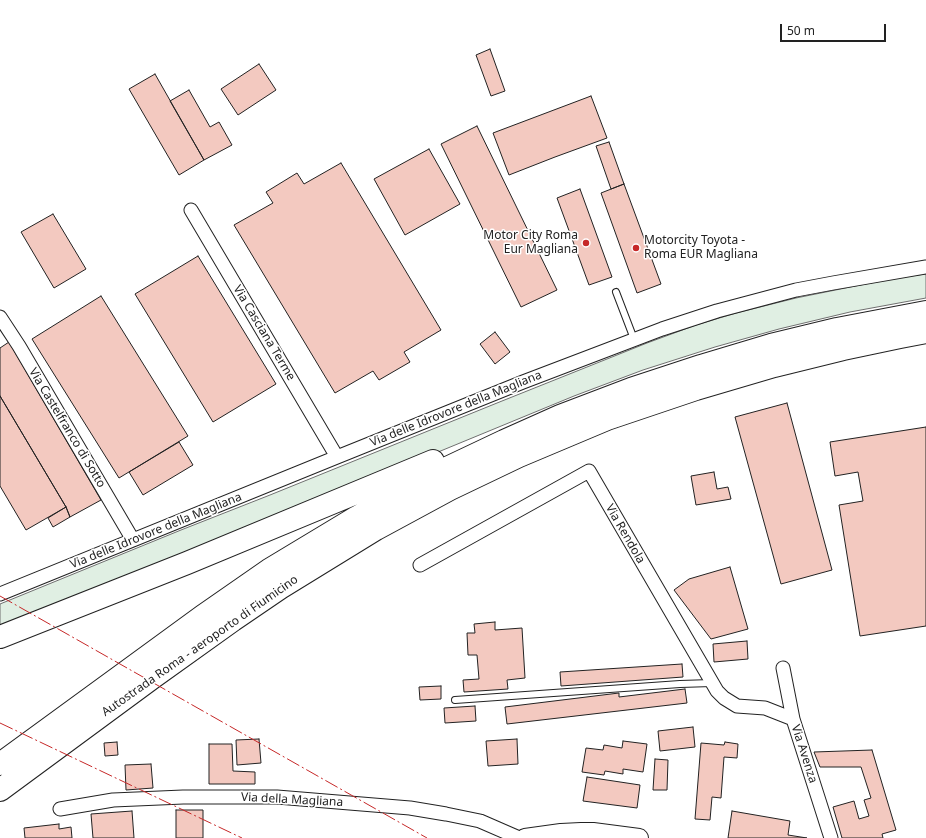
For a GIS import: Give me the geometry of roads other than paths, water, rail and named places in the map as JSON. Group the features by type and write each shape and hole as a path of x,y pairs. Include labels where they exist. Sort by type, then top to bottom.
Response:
{"highway":[{"name":"Autostrada Roma - aeroporto di Fiumicino","path":"0,764 268,570 416,484 473,456 560,416 681,372 732,356 837,329 926,312"},
{"name":"Autostrada Roma - aeroporto di Fiumicino","path":"0,790 152,678 280,588 376,529 450,489 519,456 599,422 689,391 782,364 873,342 926,332"},
{"path":"0,637 187,563 371,486 486,440 560,416"}],"main road":[{"path":"525,838 581,832 593,832 639,838"}],"street":[{"name":"Via Casciana Terme","path":"192,210 337,457"},
{"name":"Via delle Idrovore della Magliana","path":"0,594 523,382 662,329 717,311 768,297 833,283 926,267"},
{"name":"Via Castelfranco di Sotto","path":"0,317 19,346 133,540"},
{"name":"Via Rendola","path":"420,565 589,471 717,691 724,698 737,706 765,708 793,719"},
{"name":"Via Avenza","path":"783,668 793,719 831,838"},
{"name":"Via della Magliana","path":"60,809 113,800 183,797 277,797 410,808 480,821 519,838"}],"lane":[{"path":"616,292 634,339"},
{"path":"455,700 712,683"}],"place":[{"name":"Motor City Roma Eur Magliana","path":"586,243"},
{"name":"Motorcity Toyota - Roma EUR Magliana","path":"636,248"}]}
